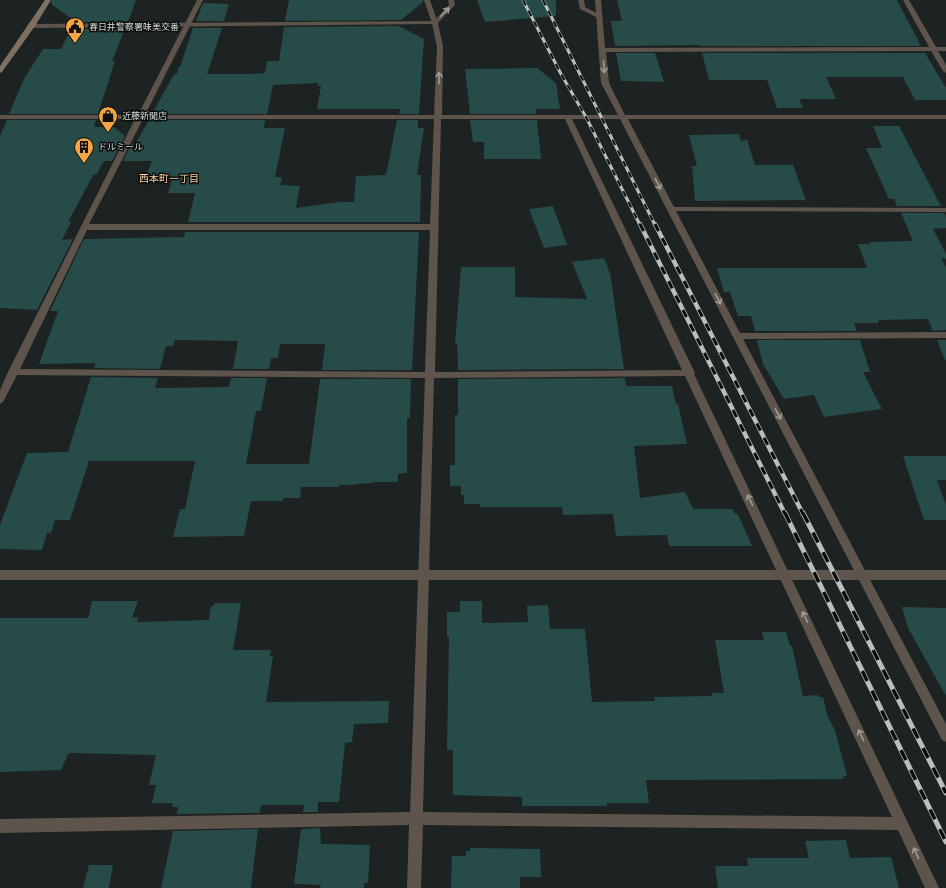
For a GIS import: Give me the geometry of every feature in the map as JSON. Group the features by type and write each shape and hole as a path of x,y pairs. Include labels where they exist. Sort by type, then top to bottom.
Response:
{"main road":[{"path":"0,71 32,26 48,0"}],"street":[{"path":"0,400 84,227 200,0"},
{"path":"414,888 439,116 440,47 435,23 427,0"},
{"path":"32,26 435,23 452,5 451,0"},
{"path":"581,0 582,8 600,16"},
{"path":"598,0 605,83 946,736"},
{"path":"906,0 946,71"},
{"path":"603,50 946,49"},
{"path":"567,116 786,575 932,888"},
{"path":"0,117 946,117"},
{"path":"670,209 946,210"},
{"path":"84,227 435,227"},
{"path":"737,336 946,335"},
{"path":"14,372 430,375 690,373"},
{"path":"0,575 946,575"},
{"path":"0,826 417,818 902,824"}],"building":[{"path":"52,0 136,0 128,22 74,22 75,21 51,4"},
{"path":"289,0 423,0 423,2 401,20 285,21"},
{"path":"477,0 556,0 556,16 485,22"},
{"path":"617,0 897,0 921,46 615,46 611,21 622,21"},
{"path":"203,3 229,4 224,21 196,21"},
{"path":"399,26 424,39 419,114 399,114 400,109 317,109 321,86 318,86 318,83 273,85 267,114 152,114 174,74 177,74 178,67 180,67 193,28 222,28 207,74 253,74 265,73 267,61 279,61 284,27"},
{"path":"71,29 125,29 112,61 115,61 98,114 9,114 25,77 43,49 61,49"},
{"path":"616,53 655,53 664,82 621,81"},
{"path":"702,53 925,53 946,88 946,100 915,100 903,77 826,77 836,99 799,99 803,108 777,108 767,80 709,80"},
{"path":"537,68 556,83 560,109 536,109 536,114 470,114 465,69"},
{"path":"7,120 96,120 94,127 114,127 125,136 112,161 104,161 96,175 94,174 68,222 71,222 62,240 73,239 37,310 0,308 0,136"},
{"path":"149,120 265,120 264,128 285,128 275,177 282,177 280,185 300,186 296,208 340,202 354,202 356,176 386,175 397,120 418,120 418,128 424,128 417,175 421,175 420,222 188,222 195,193 168,193 172,180 145,179 152,161 123,161 132,143 135,145"},
{"path":"470,120 537,120 541,159 484,159 484,142 473,142"},
{"path":"873,126 899,126 941,206 897,206 894,199 889,199 866,148 882,148"},
{"path":"739,134 741,141 747,140 755,165 793,165 806,200 695,201 692,166 697,166 689,135"},
{"path":"553,206 567,245 544,248 529,209"},
{"path":"901,213 944,213 946,217 946,228 933,229 946,254 946,259 941,258 946,268 946,330 933,331 928,319 879,320 878,323 854,323 857,331 755,331 751,316 738,316 730,292 724,292 717,268 867,268 858,244 870,244 870,242 913,241"},
{"path":"185,232 419,232 412,370 322,370 325,344 280,344 278,358 271,358 269,369 233,369 238,341 175,340 173,346 166,346 160,369 94,368 96,363 39,364 58,311 50,311 84,239 184,237"},
{"path":"604,258 610,273 624,369 458,370 457,343 455,343 461,267 515,267 515,297 587,299 572,262"},
{"path":"757,340 860,340 870,372 863,372 882,409 824,417 814,395 784,399 763,364"},
{"path":"937,340 946,340 946,360 945,360"},
{"path":"91,377 158,378 155,388 229,387 231,378 267,378 261,411 256,411 246,464 309,464 320,379 411,379 410,418 407,418 407,473 398,474 398,482 373,482 355,485 339,485 339,487 301,487 300,498 283,498 283,501 251,501 244,536 173,537 180,509 185,509 195,461 89,461 70,520 55,520 51,533 47,533 42,550 0,549 0,525 27,453 68,452"},
{"path":"625,378 626,386 672,386 676,404 678,404 687,444 634,446 640,498 685,492 693,509 733,509 734,513 738,514 752,546 669,546 667,535 616,536 613,514 563,515 562,507 480,507 480,504 464,504 464,495 461,495 461,486 450,486 450,465 455,465 455,415 458,415 458,379"},
{"path":"903,456 946,456 946,480 937,480 946,505 946,520 924,520"},
{"path":"92,601 138,601 132,618 138,617 137,622 209,620 211,606 214,606 214,603 241,603 233,650 271,650 270,656 273,656 266,702 389,701 388,723 354,724 352,742 345,743 339,802 318,802 318,812 303,812 304,805 261,805 260,813 177,814 178,807 172,807 173,803 152,803 156,785 149,785 156,755 69,753 61,770 0,772 0,618 88,618"},
{"path":"460,601 482,601 482,623 528,622 527,606 548,605 550,629 585,629 592,702 655,701 654,697 712,696 712,693 724,693 715,640 764,640 762,632 786,632 790,646 792,646 803,696 818,695 819,697 823,697 827,715 835,730 847,776 843,776 844,779 646,780 649,803 607,803 607,806 522,806 522,797 453,795 453,750 447,750 449,637 447,637 447,612 460,612"},
{"path":"902,607 946,608 946,696 908,628"},
{"path":"320,828 321,844 370,845 368,883 364,883 364,888 320,888 321,885 294,884 301,829"},
{"path":"258,829 251,888 161,888 173,831"},
{"path":"846,840 850,858 891,857 899,888 718,888 715,866 748,866 747,858 809,858 805,841"},
{"path":"470,848 540,849 541,877 520,877 520,888 451,888 452,856 466,856 466,851 470,851"},
{"path":"89,865 113,865 109,888 83,888"}],"railway":[{"path":"523,0 561,74 586,117 640,225"},
{"path":"543,0 655,225"},
{"path":"640,224 785,514"},
{"path":"655,224 803,514"},
{"path":"785,513 946,842"},
{"path":"803,513 946,793"}],"place":[{"name":"春日井警察署味美交番","path":"75,44"},
{"name":"近藤新聞店","path":"108,133"},
{"name":"ドルミール","path":"84,164"}],"district":[{"name":"西本町一丁目","path":"169,178"}]}
